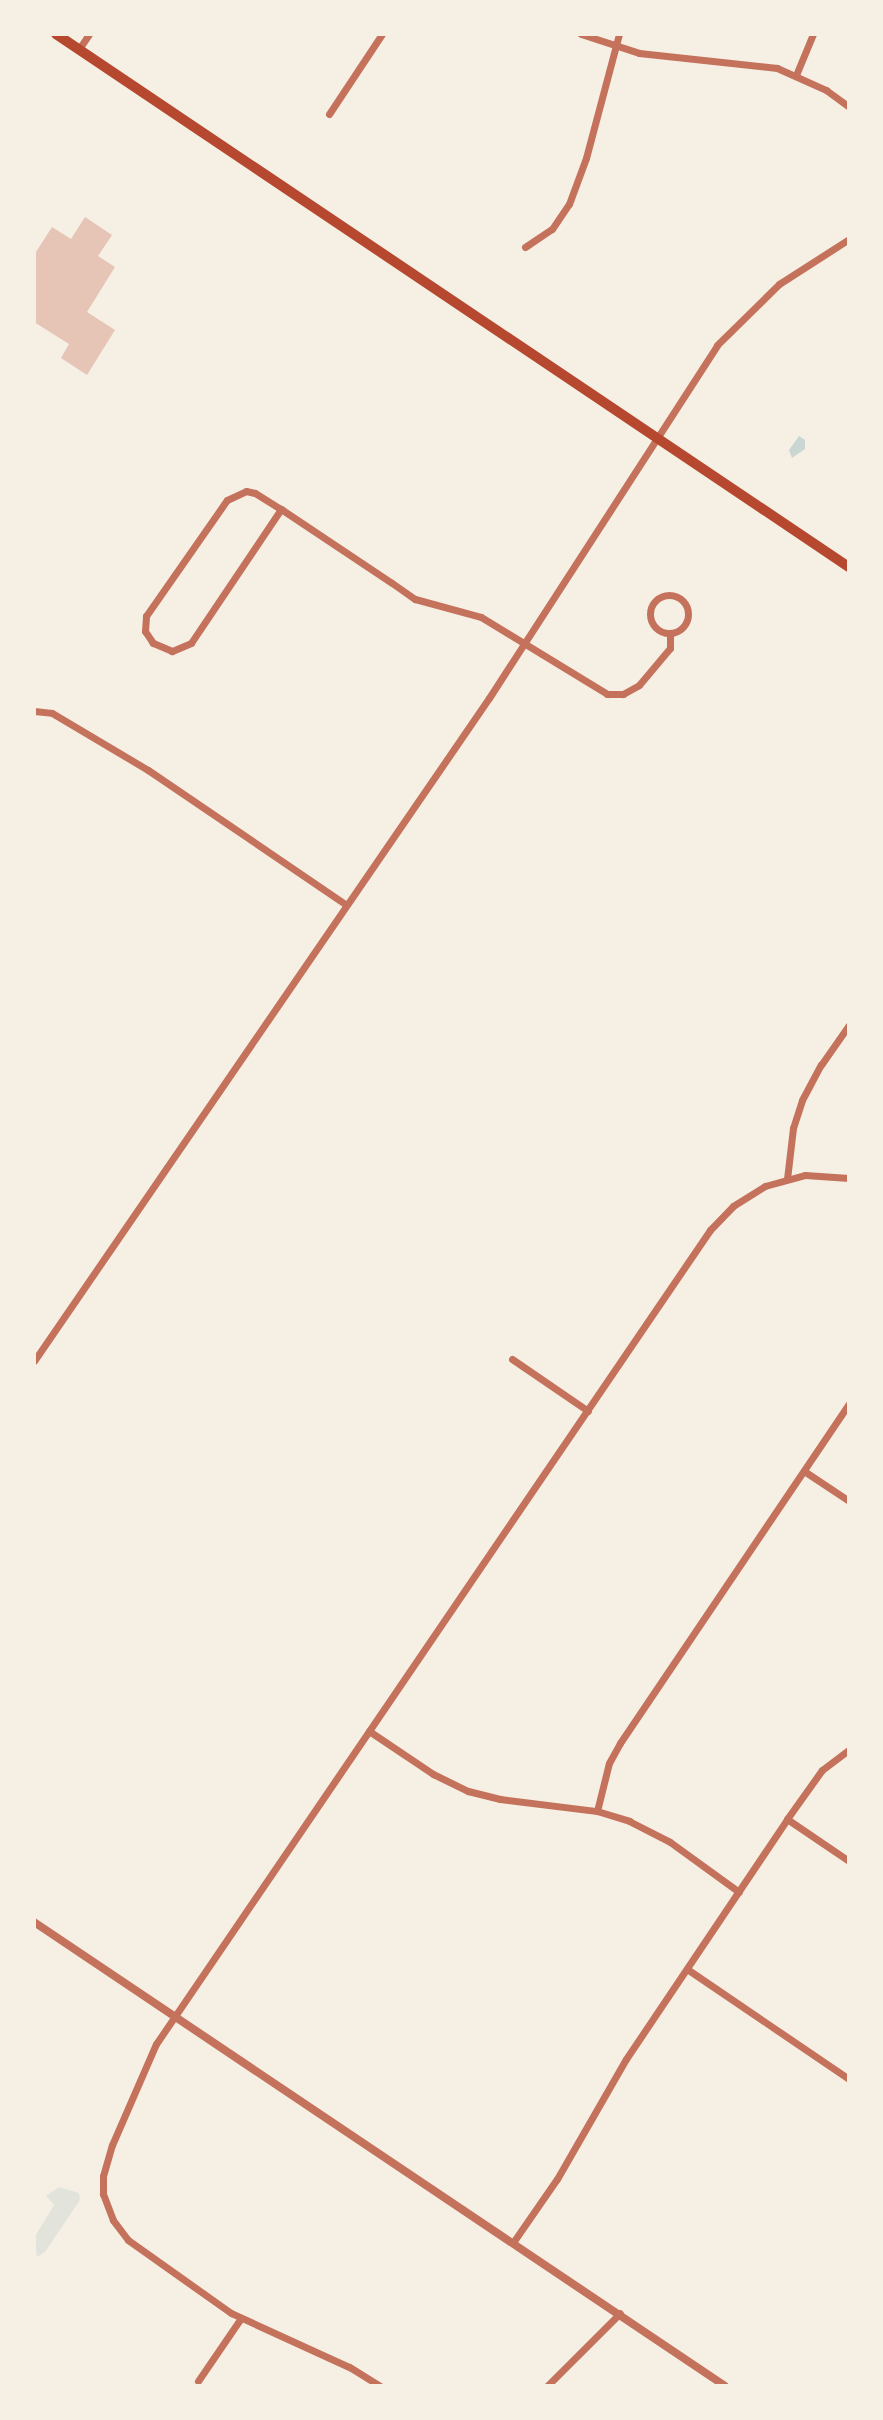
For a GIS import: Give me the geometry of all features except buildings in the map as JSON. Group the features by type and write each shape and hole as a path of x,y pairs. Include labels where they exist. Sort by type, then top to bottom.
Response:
{"main road":[{"path":"56,34 849,567"}],"street":[{"path":"79,49 89,34"},
{"path":"329,114 382,34"},
{"path":"581,34 639,53 756,63 796,75 826,90 849,107"},
{"path":"525,247 552,229 569,204 586,158 619,34"},
{"path":"796,75 813,34"},
{"path":"34,1361 524,641 656,436 736,323 779,284 849,239"},
{"path":"281,509 191,643 172,651 153,643 145,631 146,616 230,496 246,491 281,509 415,599 481,617 524,641 599,691 617,695 630,692 654,670 670,648 670,633"},
{"path":"666,595 678,597 687,612 685,624 670,633 657,629 650,615 655,600 666,595"},
{"path":"34,711 52,713 148,770 345,904"},
{"path":"787,1179 793,1128 802,1100 849,1025"},
{"path":"380,2386 349,2367 241,2318 128,2240 113,2220 104,2197 103,2176 112,2145 156,2044 716,1223 748,1195 787,1179 825,1175 849,1178"},
{"path":"512,1359 588,1411"},
{"path":"597,1811 609,1763 620,1743 849,1404"},
{"path":"804,1471 849,1501"},
{"path":"369,1731 433,1774 468,1791 500,1799 597,1811 649,1830 739,1892"},
{"path":"514,2241 557,2179 626,2059 787,1819 822,1770 849,1750"},
{"path":"787,1819 849,1861"},
{"path":"34,1922 514,2241 725,2386"},
{"path":"687,1969 849,2079"},
{"path":"547,2386 620,2313"},
{"path":"198,2381 241,2318"}],"shaded area":[{"path":"799,436 805,440 805,449 792,458 789,450"},
{"path":"59,2187 79,2193 80,2200 45,2252 37,2257 34,2238 54,2205 46,2196"}]}
